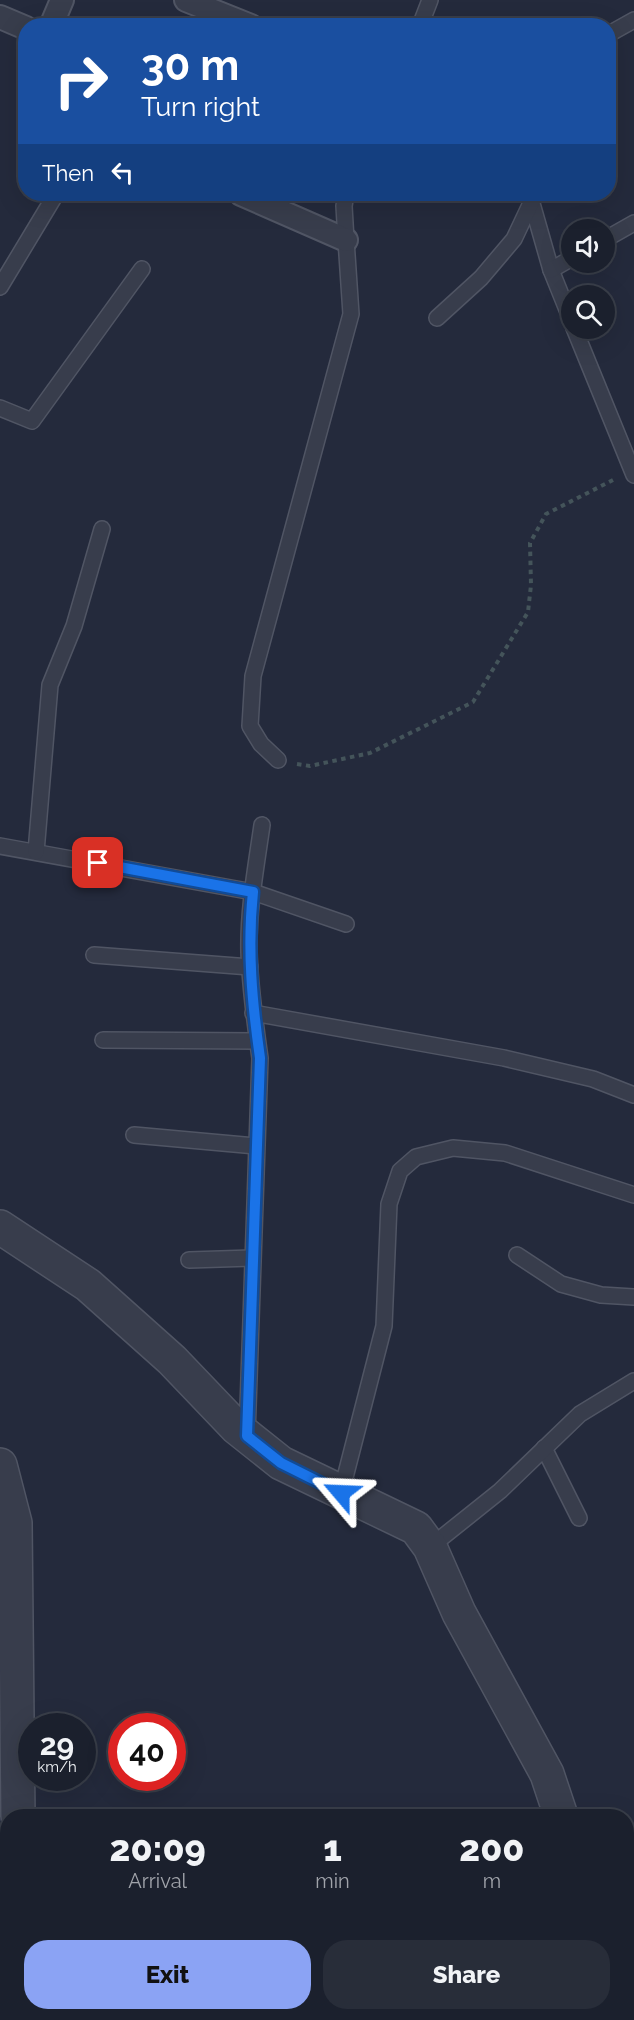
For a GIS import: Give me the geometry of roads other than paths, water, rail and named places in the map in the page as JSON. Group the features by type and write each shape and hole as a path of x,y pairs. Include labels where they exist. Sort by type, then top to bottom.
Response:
{"street":[{"path":"54,18 62,0"},
{"path":"186,0 231,18"},
{"path":"0,17 18,25"},
{"path":"257,201 346,240"},
{"path":"0,1227 88,1285 172,1360 237,1428 281,1463 416,1528 430,1547 459,1613 547,1774 559,1809"},
{"path":"0,1465 15,1523 18,1809"}],"lane":[{"path":"423,18 430,0"},
{"path":"616,30 634,20"},
{"path":"0,287 52,201"},
{"path":"279,760 261,744 250,726 253,676 351,314 345,201"},
{"path":"437,318 481,278 514,238 529,201"},
{"path":"531,201 551,270 561,295"},
{"path":"615,234 634,223"},
{"path":"551,270 561,264"},
{"path":"0,408 32,421 142,269"},
{"path":"578,339 633,473"},
{"path":"36,852 50,686 74,626 102,529"},
{"path":"247,1436 260,1058 249,951 253,892 262,825"},
{"path":"0,846 253,892 346,924"},
{"path":"94,955 250,967"},
{"path":"254,1013 504,1058 593,1079 634,1095"},
{"path":"103,1040 257,1041"},
{"path":"134,1135 256,1146"},
{"path":"341,1493 384,1326 389,1204 400,1171 417,1157 453,1148 505,1153 634,1195"},
{"path":"517,1255 561,1284 601,1295 634,1297"},
{"path":"189,1260 252,1258"},
{"path":"430,1547 500,1491 580,1414 632,1386"},
{"path":"544,1448 579,1518"}]}
